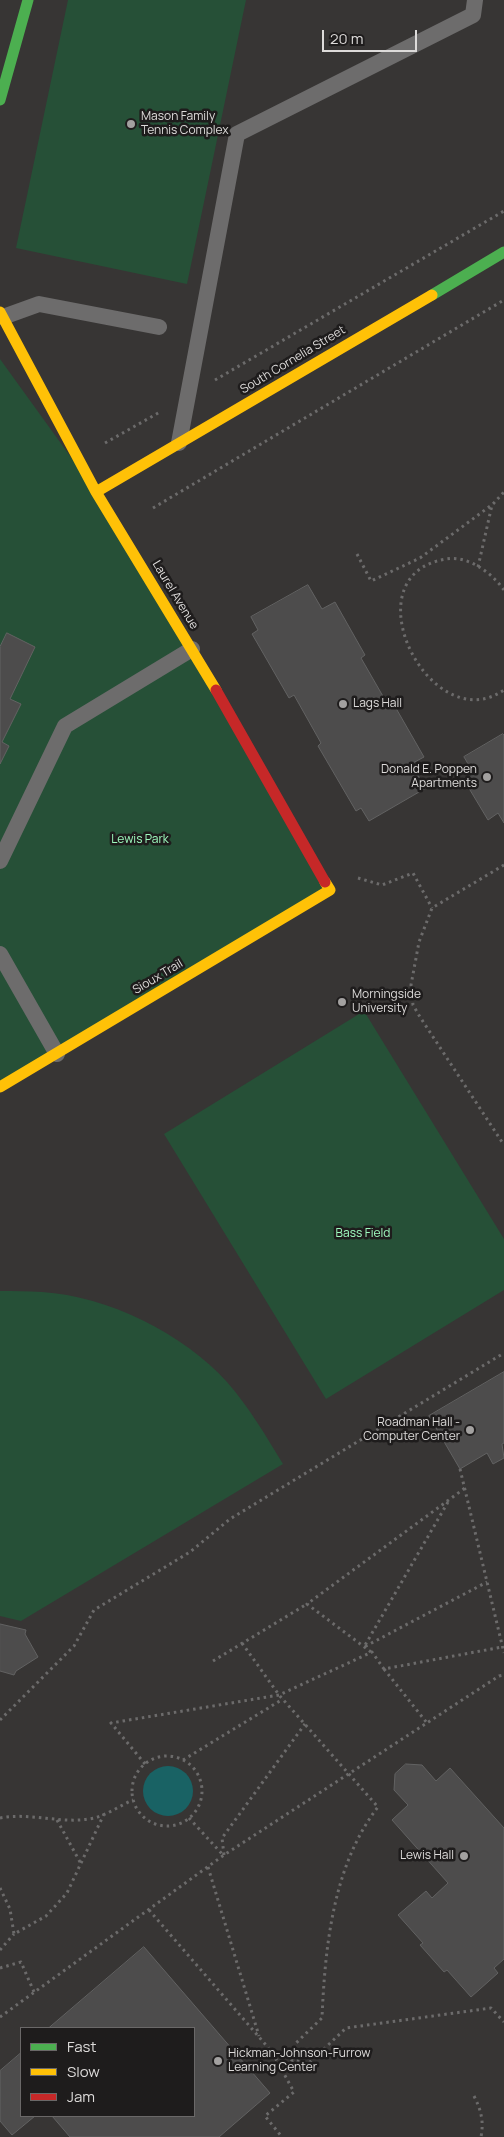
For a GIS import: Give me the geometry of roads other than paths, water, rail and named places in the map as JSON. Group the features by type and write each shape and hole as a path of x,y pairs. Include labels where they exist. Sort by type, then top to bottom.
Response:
{"street":[{"path":"0,100 28,0"},
{"name":"South Cornelia Street","path":"96,492 504,252"},
{"name":"Laurel Avenue","path":"1,314 96,492 192,649 330,890"},
{"name":"Sioux Trail","path":"0,1087 330,890"}],"lane":[{"path":"180,443 237,134 472,15 475,0"},
{"path":"1,314 39,304 159,327"},
{"path":"0,861 65,726 192,649"},
{"path":"0,954 57,1054"}],"water":[{"path":"168,1766 178,1768 186,1773 191,1781 193,1791 191,1801 186,1809 178,1814 168,1816 158,1814 150,1809 145,1801 143,1791 145,1781 150,1773 158,1768"}],"place":[{"name":"Mason Family Tennis Complex","path":"131,124"},
{"name":"Lags Hall","path":"343,704"},
{"name":"Donald E. Poppen Apartments","path":"487,777"},
{"name":"Morningside University","path":"342,1002"},
{"name":"Roadman Hall - Computer Center","path":"470,1430"},
{"name":"Lewis Hall","path":"464,1856"},
{"name":"Hickman-Johnson-Furrow Learning Center","path":"218,2061"}],"park label":[{"name":"Lewis Park","path":"140,840"},
{"name":"Bass Field","path":"363,1234"}]}
